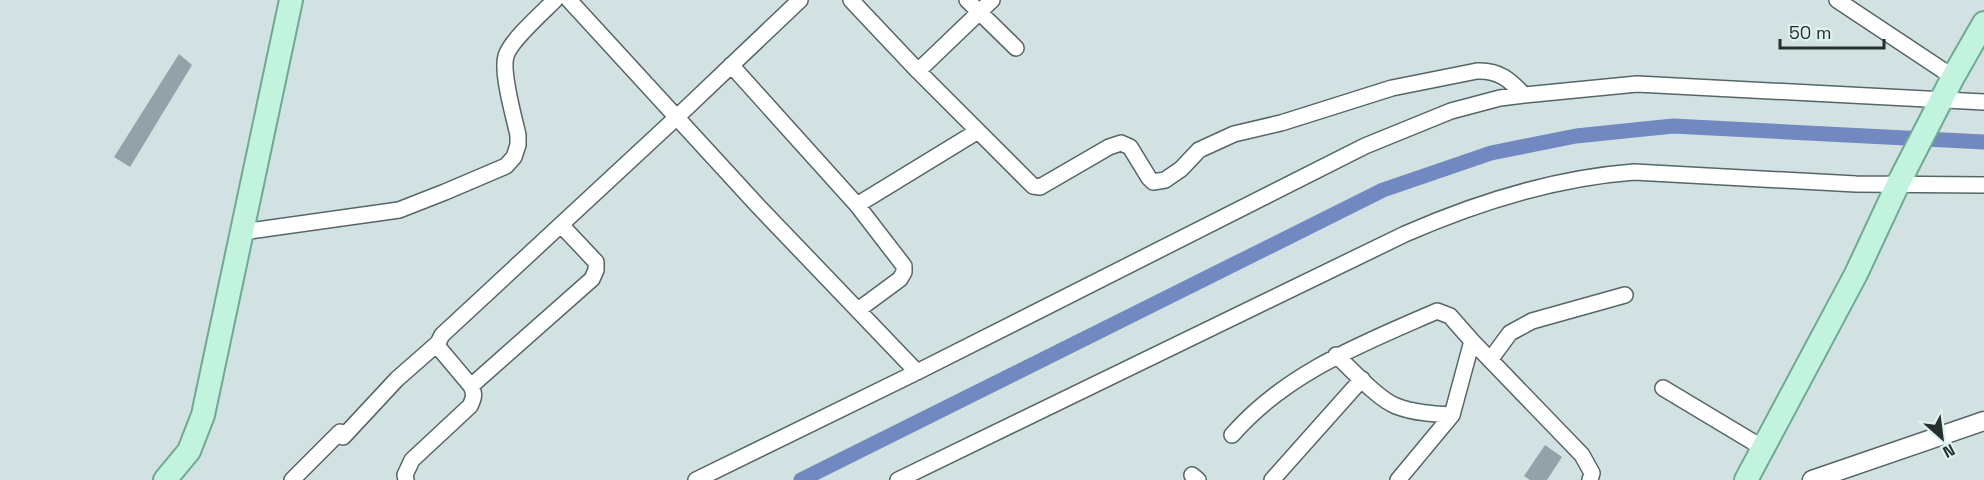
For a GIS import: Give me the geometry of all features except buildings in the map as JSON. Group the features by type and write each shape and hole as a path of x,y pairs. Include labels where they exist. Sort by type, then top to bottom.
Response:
{"main road":[{"path":"165,480 189,451 203,414 291,0"},
{"path":"1746,480 1856,274 1953,78 1984,23"}],"street":[{"path":"243,232 399,210 506,166 514,157 518,145 518,135 504,69 506,56 513,44 555,0"},
{"path":"569,0 917,372"},
{"path":"292,480 800,0"},
{"path":"851,0 1033,186 1040,187 1047,185 1108,147 1121,143 1130,147 1149,178 1153,182 1158,182 1181,169 1199,150 1234,134 1281,123 1392,88 1487,70 1508,79 1524,95"},
{"path":"967,0 1016,48"},
{"path":"918,71 992,0"},
{"path":"1838,0 1953,78"},
{"path":"731,65 857,205 904,266 900,279 858,310"},
{"path":"696,480 917,372 1365,146 1451,111 1524,95 1637,84 1942,102 1984,102"},
{"path":"857,205 978,131"},
{"path":"898,480 1405,234 1441,218 1515,193 1600,175 1634,172 1856,184 1902,179 1984,185"},
{"path":"471,386 592,279 596,270 596,262 562,225"},
{"path":"1490,360 1510,333 1532,321 1625,295"},
{"path":"1232,435 1266,400 1336,355 1437,311 1450,316 1582,455 1592,473 1590,480"},
{"path":"1398,480 1452,416 1472,341"},
{"path":"406,480 405,475 412,460 470,406 474,392 442,355 438,343"},
{"path":"1336,355 1384,399 1396,406 1429,414 1452,416"},
{"path":"1272,480 1362,379"},
{"path":"1663,388 1764,448"},
{"path":"1812,480 1984,422"}],"waterway":[{"path":"801,480 1383,190 1491,153 1576,136 1673,126 1984,142"}]}
